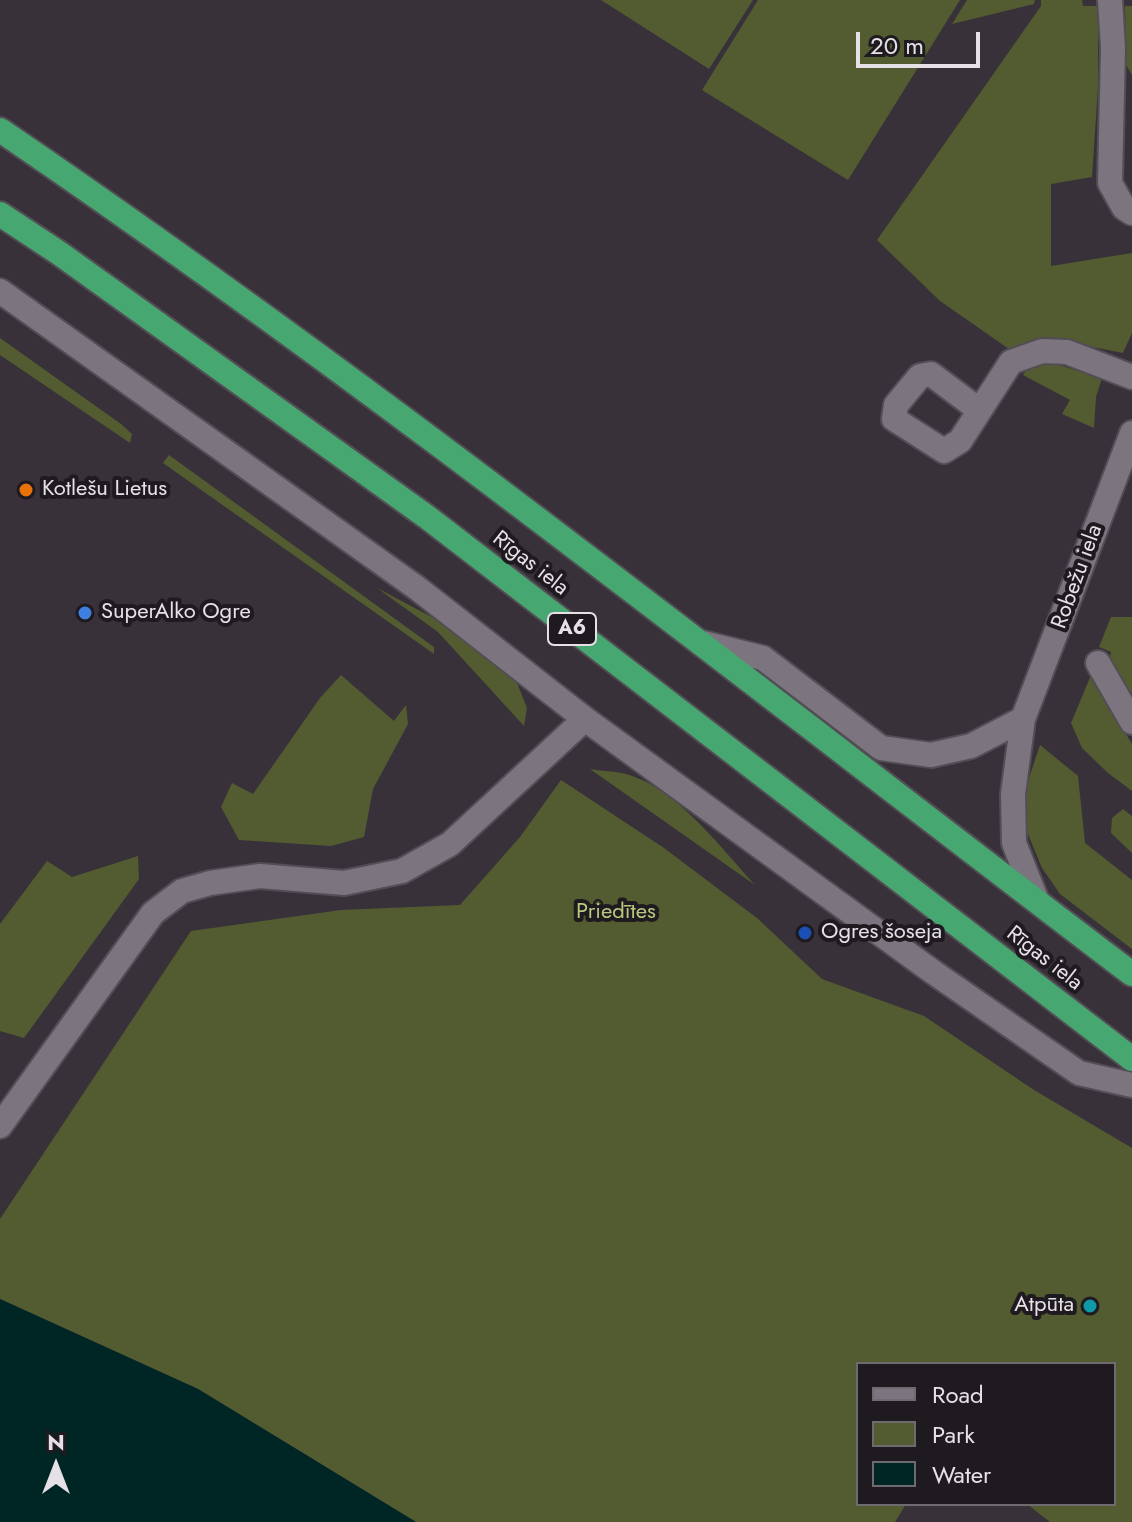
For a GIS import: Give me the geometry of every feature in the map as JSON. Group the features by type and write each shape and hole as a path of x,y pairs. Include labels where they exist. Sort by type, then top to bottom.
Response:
{"highway":[{"name":"Rīgas iela","path":"0,130 449,452 703,643 1132,974"},
{"name":"Rīgas iela","path":"0,214 427,517 1132,1059"}],"street":[{"path":"1110,0 1113,48 1110,183 1124,208 1132,213"},
{"path":"0,291 417,588 585,719 933,972 1079,1073 1132,1085"},
{"path":"979,410 1011,362 1042,351 1067,352 1132,377"},
{"name":"Robežu iela","path":"1037,901 1014,843 1013,794 1023,719 1127,459 1132,433"},
{"path":"703,643 763,658 881,748 931,755 971,746 1023,719"},
{"path":"1098,663 1132,722"},
{"path":"0,1126 153,913 182,891 210,883 260,876 344,883 402,871 450,844 585,719"}],"green space":[{"path":"601,0 753,0 709,69"},
{"path":"758,0 960,0 848,180 702,90"},
{"path":"967,0 1035,0 1034,4 952,24"},
{"path":"1041,0 1082,0 1083,6 1098,6 1098,87 1092,177 1051,184 1051,266 1132,253 1132,333 1123,353 1057,340 1009,349 940,301 877,240 1041,6"},
{"path":"1125,6 1132,6 1132,75 1126,65"},
{"path":"0,338 121,424 132,434 130,443 0,355"},
{"path":"1030,365 1059,365 1102,378 1096,397 1094,428 1062,414 1070,400 1023,375"},
{"path":"169,455 434,647 434,654 163,463"},
{"path":"377,588 443,623 503,668 517,683 527,708 524,726 438,632"},
{"path":"1111,617 1132,617 1132,703 1108,665 1111,652 1099,647"},
{"path":"341,675 394,721 406,705 408,724 373,789 364,837 331,846 239,840 221,807 232,783 253,794 320,698"},
{"path":"1091,675 1132,744 1132,791 1082,748 1071,723"},
{"path":"1040,745 1078,776 1085,843 1132,880 1132,949 1060,894 1042,868 1025,827 1026,787"},
{"path":"590,769 621,773 659,789 694,818 755,885"},
{"name":"Priedītes","path":"561,780 664,848 757,918 822,979 924,1016 1034,1090 1132,1148 1132,1522 1050,1522 1030,1506 1116,1506 1116,1362 856,1362 856,1506 905,1506 895,1522 416,1522 198,1389 0,1299 0,1219 191,931 341,910 460,905 520,837"},
{"path":"1123,809 1132,816 1132,853 1111,833 1112,818"},
{"path":"138,856 139,879 24,1038 0,1031 0,924 47,861 72,877"}],"water":[{"path":"0,1299 198,1389 416,1522 0,1522"}],"place":[{"name":"Kotlešu Lietus","path":"26,490"},
{"name":"SuperAlko Ogre","path":"85,613"},
{"name":"Ogres šoseja","path":"805,933"},
{"name":"Atpūta","path":"1090,1306"}]}
